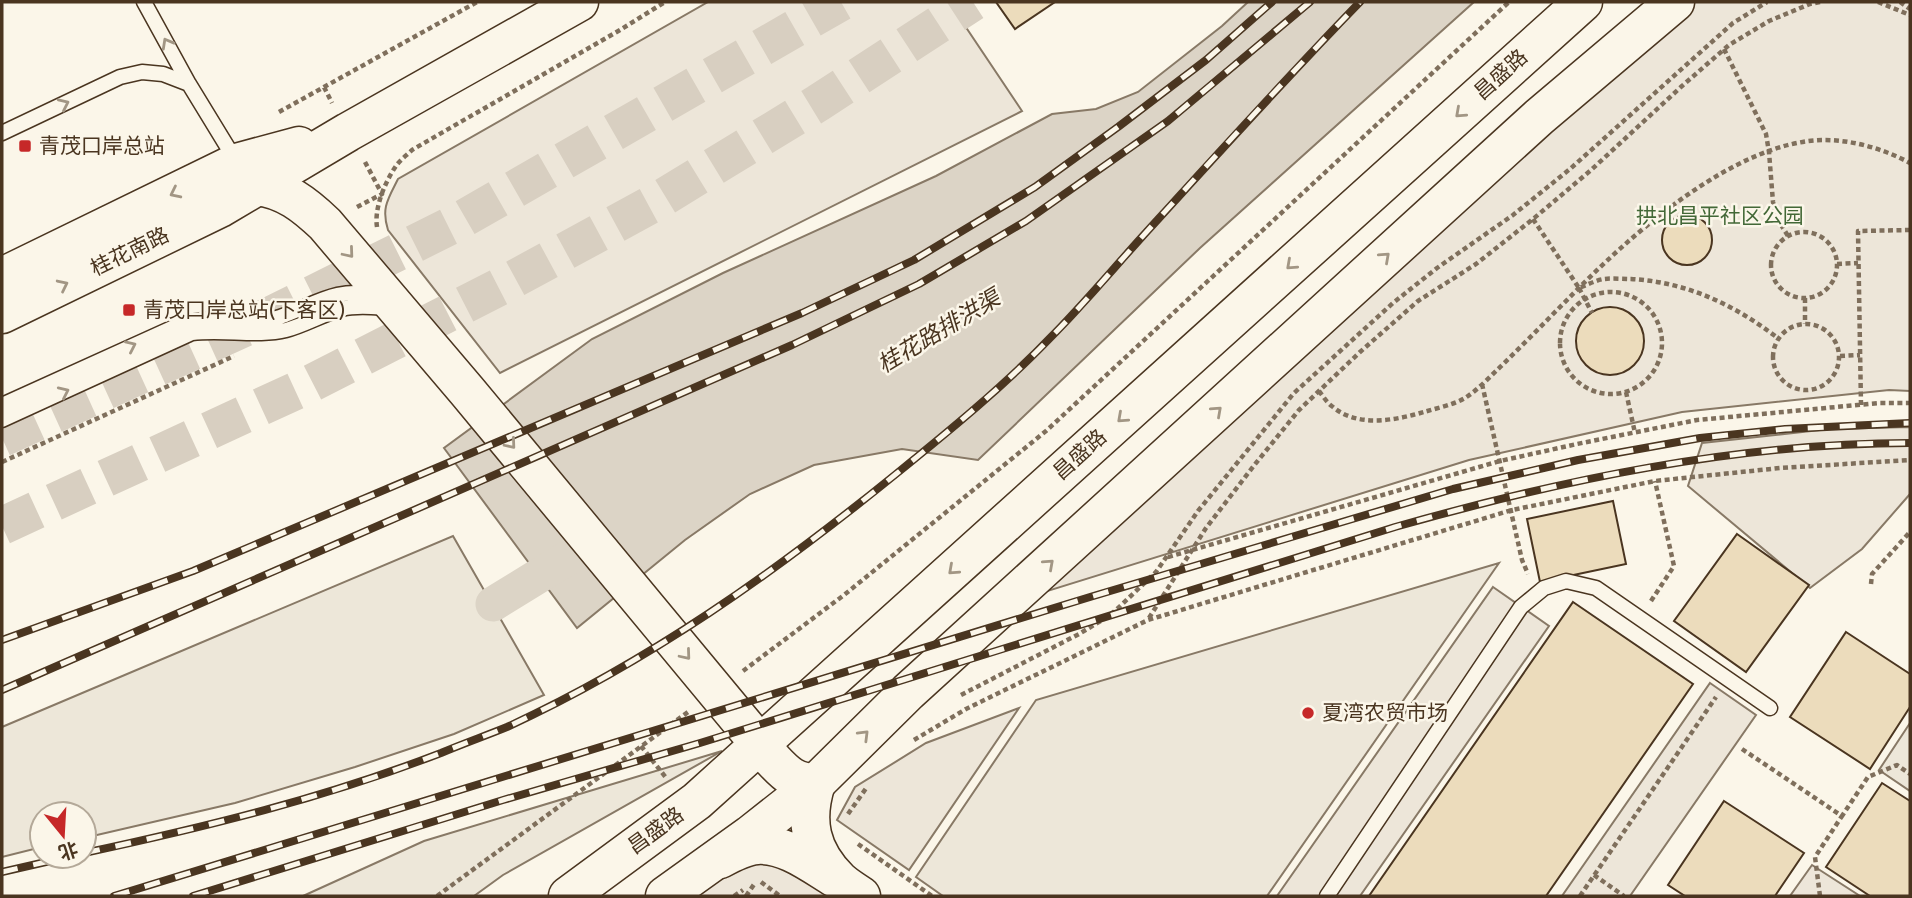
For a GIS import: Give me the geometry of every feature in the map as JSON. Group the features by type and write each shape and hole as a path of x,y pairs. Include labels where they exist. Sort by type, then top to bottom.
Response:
{"main road":[{"path":"247,174 348,132 579,2"},
{"name":"昌盛路","path":"568,896 766,752 1583,2"},
{"path":"665,896 816,783 908,692 1518,136 1675,2"},
{"path":"325,224 319,201 321,179 330,156 348,132"},
{"path":"247,174 293,198 325,224 766,752 790,777 806,783 816,783"},
{"name":"桂花南路","path":"2,277 247,174"},
{"name":"桂花南路","path":"2,314 195,220 247,174"},
{"path":"702,796 725,769 730,752 731,737 727,718 716,691"},
{"path":"766,752 781,776 786,821 798,845 815,863 850,888"},
{"path":"816,783 809,810 810,829 824,861 850,888"},
{"path":"704,867 748,847 758,845 780,849 815,841"}],"lane":[{"path":"144,2 189,84 247,174"},
{"path":"2,133 120,78 142,72 163,74 189,84"},
{"path":"2,405 181,324 212,318 257,322 337,295 356,292 369,293 392,304"},
{"path":"2,420 192,333 270,333 286,330 343,308 392,304"},
{"path":"1327,896 1521,607 1544,588 1566,581 1596,587 1770,708"}],"path":[{"path":"380,236 376,223 383,194 396,165 412,150 665,2"},
{"path":"437,896 844,595 1046,431 1509,2"},
{"path":"957,698 1104,620 1138,590 1168,556 1198,511 1294,393 1393,303 1437,268 1513,215 1570,169 1732,23 1767,2"},
{"path":"1148,620 1206,528 1256,463 1299,410 1360,352 1418,301 1476,264 1533,219 1724,49 1769,21 1820,2"},
{"path":"1878,2 1910,15"},
{"path":"1900,2 1910,9"},
{"path":"1724,49 1766,134 1773,202 1778,220 1788,236"},
{"path":"1319,391 1333,407 1348,415 1370,421 1394,419 1464,399 1628,241 1671,205 1737,166 1769,152 1821,140 1843,141 1870,147 1910,163"},
{"path":"1533,219 1579,288 1592,313"},
{"path":"1861,405 1858,231 1910,230"},
{"path":"1798,232 1810,232 1829,243 1837,264 1831,284 1824,291 1805,298 1785,293 1772,276 1770,264 1778,243 1798,232"},
{"path":"1837,264 1858,263"},
{"path":"1579,288 1602,279 1650,280 1676,286 1728,304 1779,338"},
{"path":"1608,292 1625,294 1640,301 1651,312 1659,326 1662,342 1660,358 1652,373 1641,384 1626,391 1609,394 1591,391 1577,382 1566,368 1560,351 1560,334 1566,318 1577,304 1585,299 1608,292"},
{"path":"1805,298 1805,324"},
{"path":"1805,324 1823,328 1832,335 1840,356 1834,375 1817,388 1807,390 1787,384 1774,367 1772,356 1779,338 1790,327 1805,324"},
{"path":"1840,356 1860,355"},
{"path":"1482,384 1522,560 1536,595"},
{"path":"1626,391 1635,433"},
{"path":"1168,556 1500,461 1635,433 1697,421 1861,405 1910,403"},
{"path":"907,745 966,709 1148,620 1512,510 1655,481 1780,468 1910,460"},
{"path":"1640,618 1674,566 1655,481"},
{"path":"1871,584 1872,574 1910,532"},
{"path":"1580,896 1728,679"},
{"path":"641,746 702,796"},
{"path":"1742,749 1842,816"},
{"path":"1820,896 1815,857 1868,778 1897,765 1910,774"},
{"path":"746,896 758,879 815,841 860,799 873,776"},
{"path":"815,841 932,896"},
{"path":"1594,876 1624,896"},
{"path":"758,879 780,896"}],"green space":[{"path":"708,2 949,2 1022,111 500,373 388,230 385,209 398,179"},
{"name":"拱北昌平社区公园","path":"1677,2 1910,2 1910,391 1889,390 1682,412 1469,460 1015,601"},
{"path":"1910,427 1910,494 1862,549 1810,588 1688,486 1702,443 1829,429"},
{"path":"1493,587 1549,626 1360,896 1277,896"},
{"path":"1710,683 1756,715 1630,896 1562,896"},
{"path":"1019,708 909,870 837,820 855,787 926,743"},
{"path":"759,842 837,896 682,896"},
{"path":"1812,865 1860,896 1790,896"}],"shaded area":[{"path":"453,536 544,695 454,734 355,767 235,803 98,835 98,800 28,800 28,850 2,857 2,727"},
{"path":"1499,563 1267,896 943,896 916,877 1036,700"},
{"path":"1910,723 1910,791 1879,770"},
{"path":"722,751 503,875 474,896 303,896 424,841"}],"water":[{"path":"1248,2 1474,2 1200,248 978,460 902,449 814,465 750,494 685,540 577,628 444,448 592,339 723,273 936,176 1052,114 1096,109 1138,92 1222,26"}],"building":[{"path":"996,2 1055,2 1015,29"},
{"path":"1687,215 1705,222 1712,240 1705,258 1687,265 1669,258 1662,240 1669,222"},
{"path":"1610,307 1623,310 1634,317 1641,328 1644,341 1641,354 1634,365 1623,372 1610,375 1597,372 1586,365 1579,354 1576,341 1579,328 1586,317 1597,310"},
{"path":"1613,501 1626,564 1540,582 1527,519"},
{"path":"1737,534 1809,585 1746,672 1674,621"},
{"path":"1573,602 1693,684 1546,896 1369,896"},
{"path":"1846,632 1910,674 1910,707 1870,769 1790,717"},
{"path":"1882,783 1910,801 1910,896 1870,896 1826,867"},
{"path":"1724,801 1804,853 1775,896 1685,896 1668,885"}],"waterway":[{"name":"桂花路排洪渠","path":"493,604 579,551"}],"tunnel":[{"path":"2,438 257,322 454,224 841,2"},
{"path":"2,526 304,387 503,285 654,203 818,103 973,2"}],"railway":[{"path":"2,640 193,571 802,313 914,260 1035,187 1206,60 1272,2"},
{"path":"2,690 792,345 919,284 1026,221 1168,121 1310,2"},
{"path":"98,850 309,798 441,753 507,727 560,701 611,674 709,613 850,511 1014,374 1076,311 1360,2"},
{"path":"114,896 1090,597 1453,489 1578,460 1700,438 1785,429 1910,423"},
{"path":"193,896 503,800 700,743 1395,527 1458,510 1585,480 1715,457 1845,445 1910,443"},
{"path":"2,872 28,866"}],"place":[{"name":"青茂口岸总站","path":"25,146"},
{"name":"青茂口岸总站(下客区)","path":"129,310"},
{"name":"夏湾农贸市场","path":"1308,713"}]}
